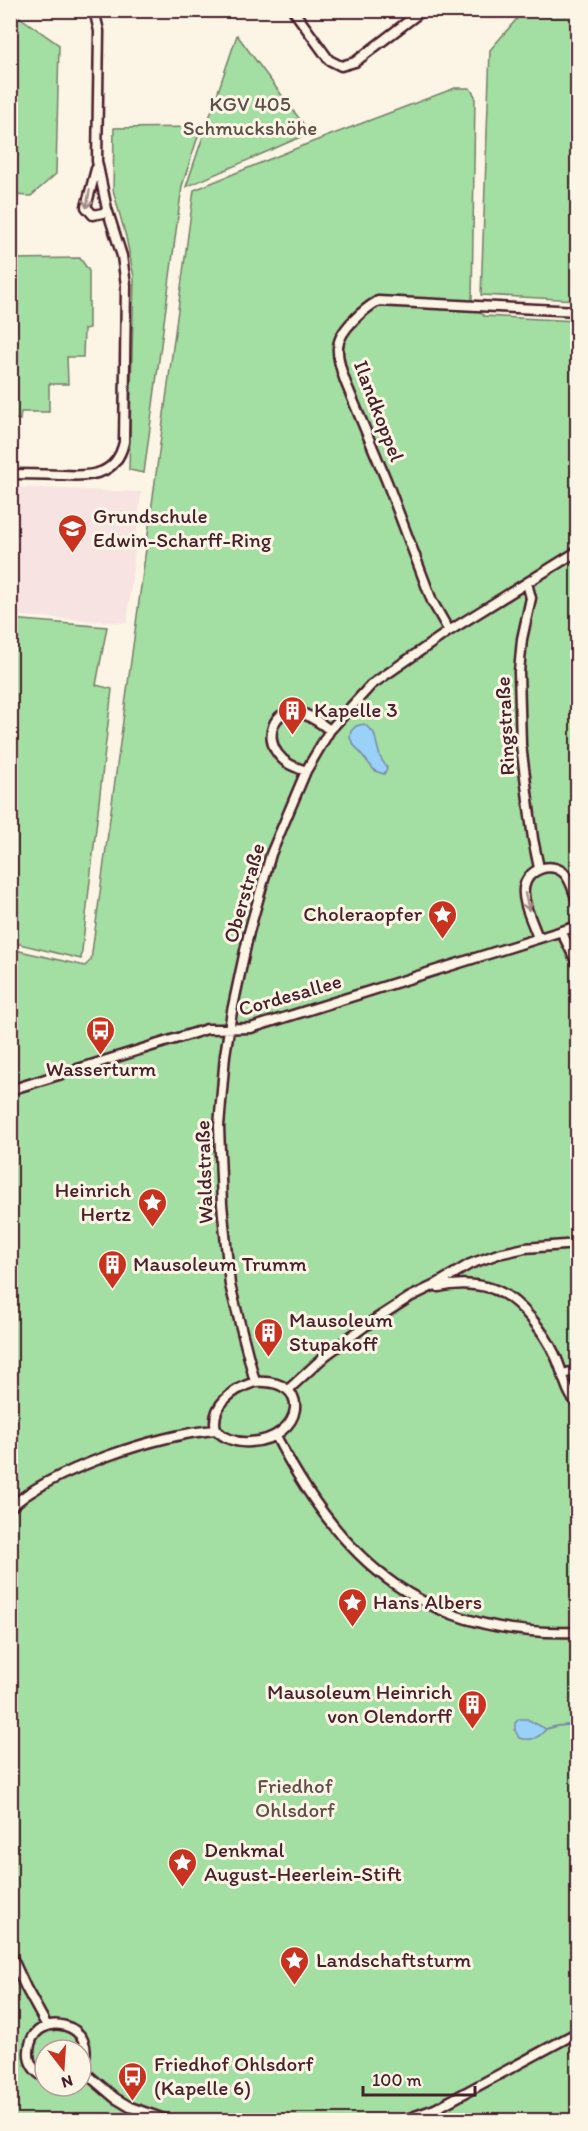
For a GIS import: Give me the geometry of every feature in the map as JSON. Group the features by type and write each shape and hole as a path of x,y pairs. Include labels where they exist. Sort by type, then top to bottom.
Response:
{"street":[{"path":"94,10 99,31 97,165 86,207 93,215 108,212"},
{"path":"292,10 329,60 341,66 355,62 423,10"},
{"path":"10,474 93,475 110,466 122,450 126,283 120,246 108,212 97,165"},
{"name":"Ilandkoppel","path":"449,631 432,601 387,482 345,381 338,348 340,339 363,309 378,301 578,311"},
{"name":"Oberstraße","path":"229,1029 249,932 271,854 306,771 330,730 371,685 489,605 578,551"},
{"name":"Ringstraße","path":"526,583 531,598 522,639 519,672 521,745 532,839 539,868"},
{"path":"306,771 286,763 278,754 270,735 273,725 278,718 288,713 298,712 313,718 330,730"},
{"path":"538,938 524,889 526,880 532,873 539,868 558,869 571,883 578,903"},
{"name":"Cordesallee","path":"10,1090 207,1029 251,1028 578,926"},
{"path":"561,931 578,965"},
{"name":"Waldstraße","path":"229,1029 219,1126 224,1236 234,1304 255,1382"},
{"path":"427,1290 470,1264 498,1254 525,1248 578,1244"},
{"path":"289,1389 304,1373 344,1341 410,1297 447,1285 476,1285 498,1291 512,1300 541,1331 555,1355 569,1392 578,1405"},
{"path":"563,1374 578,1370"},
{"path":"10,1508 37,1487 112,1454 187,1434 216,1430 226,1437 243,1442 261,1441 276,1436 287,1426 294,1409 289,1389 271,1382 255,1382 239,1388 218,1408 215,1416 216,1430"},
{"path":"276,1436 315,1504 353,1550 383,1577 440,1610 465,1620 515,1630 578,1632"},
{"path":"10,1953 47,2026"},
{"path":"33,2067 29,2049 33,2037 47,2026 65,2025 78,2032 82,2038"},
{"path":"404,2121 435,2109 578,2032"},
{"path":"93,2079 115,2098 130,2107 168,2121"}],"shaded area":[{"name":"Grundschule Edwin-Scharff-Ring","path":"11,487 141,492 127,623 11,615"}],"green space":[{"path":"11,11 59,45 56,174 31,196 11,195"},
{"path":"519,11 577,11 577,300 481,295 490,50 521,14"},
{"name":"KGV 405 Schmuckshöhe","path":"237,35 310,133 186,187"},
{"name":"Friedhof Ohlsdorf","path":"455,88 470,88 475,96 472,302 484,316 577,321 577,2120 11,2120 11,949 85,966 91,960 194,190"},
{"path":"201,127 182,186 144,473 129,470 134,277 113,190 114,128"},
{"path":"80,258 89,271 89,328 84,329 83,357 67,357 68,384 49,384 49,412 21,412 20,420 11,418 11,259"},
{"path":"11,619 107,627 96,685 112,689 81,959 11,942"}],"water":[{"path":"364,724 374,733 380,757 387,768 384,774 375,771 350,738 351,731 356,726"},
{"path":"519,1719 527,1719 546,1729 534,1738 519,1738 515,1730 515,1723"}],"waterway":[{"path":"546,1729 578,1724"}],"place":[{"name":"Grundschule Edwin-Scharff-Ring","path":"72,554"},
{"name":"Kapelle 3","path":"293,736"},
{"name":"Choleraopfer","path":"443,940"},
{"name":"Wasserturm","path":"101,1056"},
{"name":"Heinrich Hertz","path":"152,1228"},
{"name":"Mausoleum Trumm","path":"112,1290"},
{"name":"Mausoleum Stupakoff","path":"268,1358"},
{"name":"Hans Albers","path":"352,1628"},
{"name":"Mausoleum Heinrich von Olendorff","path":"473,1730"},
{"name":"Denkmal August-Heerlein-Stift","path":"183,1888"},
{"name":"Landschaftsturm","path":"295,1986"},
{"name":"Friedhof Ohlsdorf (Kapelle 6)","path":"133,2102"}]}
